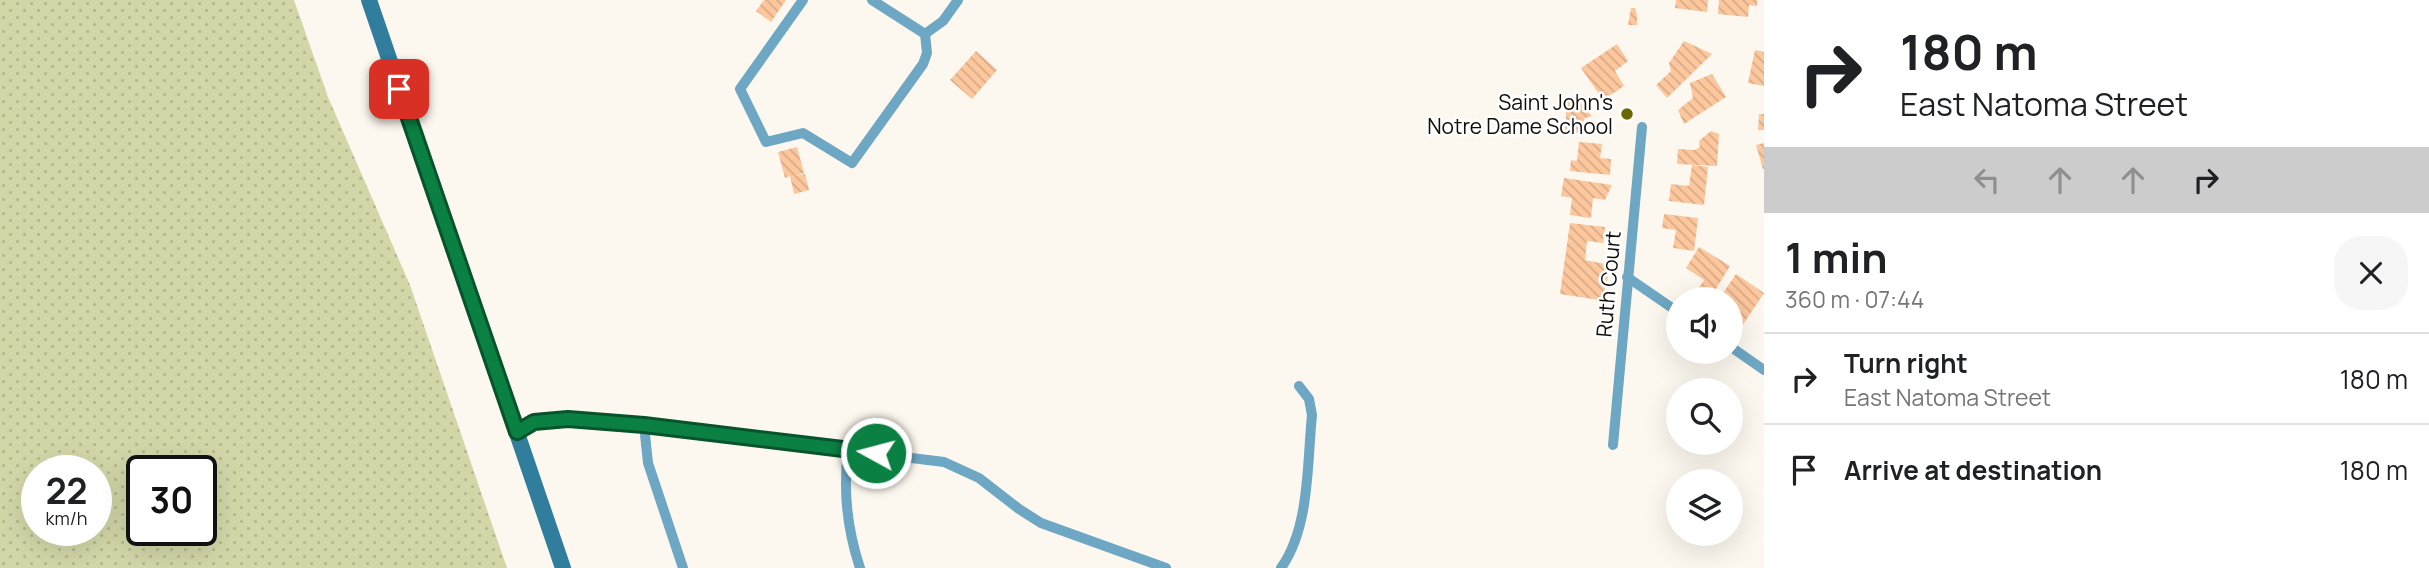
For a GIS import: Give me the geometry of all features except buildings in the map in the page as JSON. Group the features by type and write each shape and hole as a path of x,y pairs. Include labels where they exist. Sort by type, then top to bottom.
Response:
{"main road":[{"path":"369,0 563,568"}],"street":[{"path":"803,0 740,89 766,142 803,133 852,163 923,64 927,53 925,34"},
{"path":"872,0 925,34"},
{"path":"925,34 943,21 958,0"},
{"name":"Ruth Court","path":"1613,444 1642,128"},
{"path":"1628,277 1666,304"},
{"path":"1743,355 1764,370"},
{"path":"1281,568 1296,541 1302,516 1312,415 1309,399 1299,386"},
{"path":"517,432 534,422 552,419 644,425 954,465 979,478 1041,523 1166,568"},
{"path":"644,425 648,463 683,568"},
{"path":"848,450 845,474 846,504 850,533 860,568"}],"green space":[{"path":"0,0 294,0 328,97 410,285 507,568 0,568"}],"place":[{"name":"Saint John's Notre Dame School","path":"1627,114"}],"route":[{"path":"399,89 517,432 534,422 568,419 644,425 876,453"}]}
